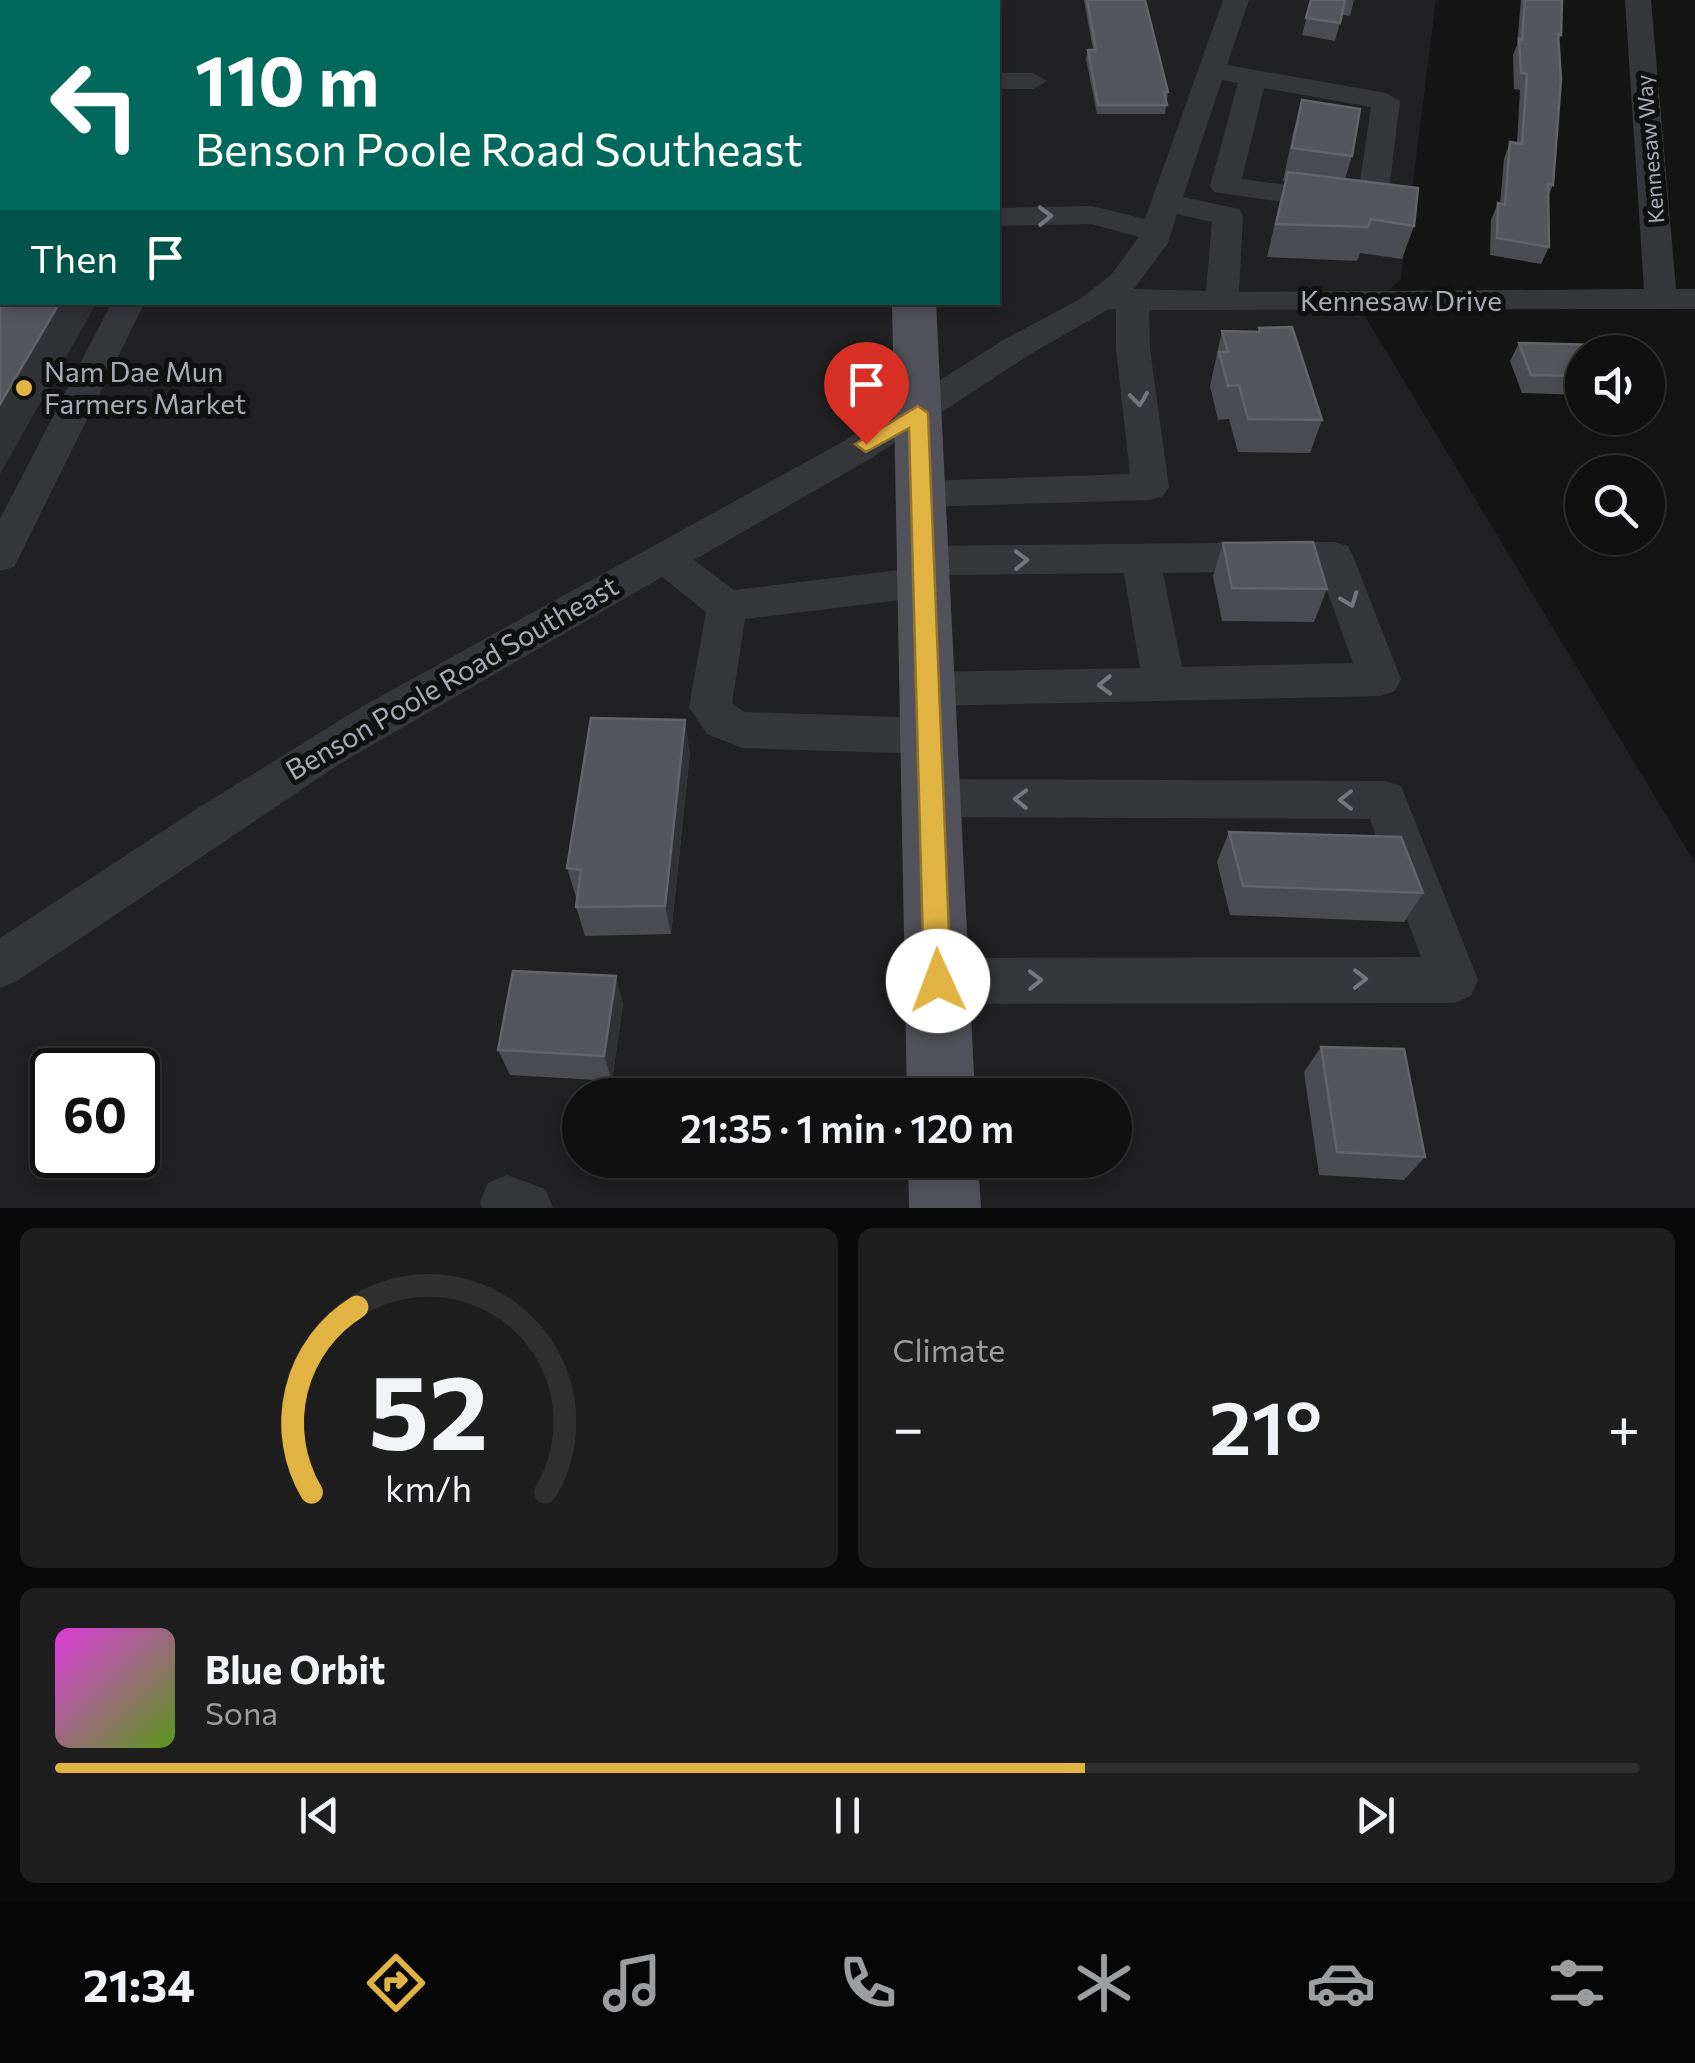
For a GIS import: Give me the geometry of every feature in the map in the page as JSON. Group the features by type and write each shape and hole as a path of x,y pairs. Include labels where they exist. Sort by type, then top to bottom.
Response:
{"main road":[{"path":"914,305 941,1078"},
{"path":"944,1178 945,1208"}],"street":[{"path":"920,494 1150,487 1133,349 1120,301 1162,218 1236,0"},
{"name":"Kennesaw Way","path":"1638,0 1662,299"},
{"path":"1212,70 1253,77 1386,100 1372,206 1226,186 1253,77"},
{"path":"1000,80 1033,81"},
{"path":"1000,216 1228,216 1222,302"},
{"name":"Kennesaw Drive","path":"1120,301 1695,299"},
{"name":"Benson Poole Road Southeast","path":"0,964 243,800 430,688 918,413 1021,345 1120,301"},
{"path":"0,557 127,305"},
{"path":"663,557 727,606 924,572 1140,558 1334,556 1380,680 1164,684 742,730 722,722 710,707 727,606"},
{"path":"1140,558 1164,684"},
{"path":"931,798 1385,800 1454,980 938,981"}],"shaded area":[{"path":"1000,0 1436,0 1401,279 1363,313 1695,863 1695,1208 0,1208 0,305 1000,305"}],"building":[{"path":"1087,0 1145,0 1168,92 1164,92 1167,105 1098,105 1088,50 1096,50"},
{"path":"1311,0 1345,0 1340,23 1306,18"},
{"path":"1525,0 1562,0 1553,185 1548,184 1549,247 1497,238 1498,203 1505,205 1510,142 1522,144 1527,74 1521,73 1519,39 1522,40"},
{"path":"1302,100 1360,109 1352,156 1292,148"},
{"path":"1288,172 1418,188 1414,226 1371,219 1368,227 1276,224"},
{"path":"0,305 58,305 0,404"},
{"path":"1292,327 1322,420 1248,419 1239,385 1228,386 1219,352 1228,352 1222,331 1260,332 1259,328"},
{"path":"1519,343 1565,344 1565,376 1531,375"},
{"path":"1313,542 1327,589 1232,588 1223,543"},
{"path":"591,718 685,720 665,906 576,907 581,870 567,868"},
{"path":"1229,832 1401,837 1423,893 1243,886"},
{"path":"513,971 616,976 604,1056 498,1050"},
{"path":"1321,1047 1404,1049 1425,1157 1337,1152"}],"place":[{"name":"Nam Dae Mun Farmers Market","path":"24,388"}],"route":[{"path":"866,444 918,413 938,981"}]}
